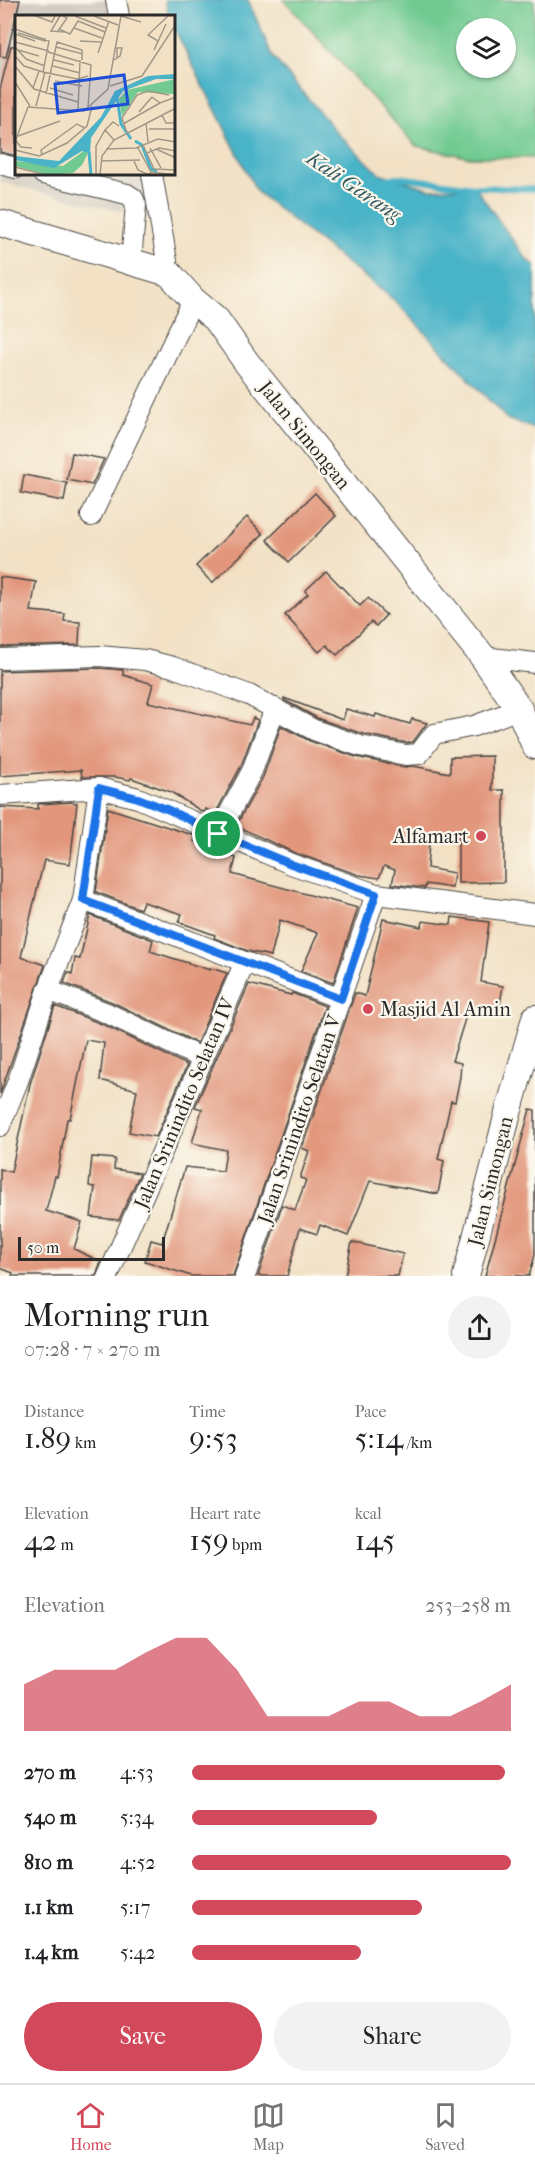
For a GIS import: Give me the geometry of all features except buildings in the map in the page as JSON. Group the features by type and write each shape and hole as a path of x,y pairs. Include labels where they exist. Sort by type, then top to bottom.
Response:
{"main road":[{"path":"0,223 169,273"},
{"name":"Jalan Simongan","path":"169,273 193,300 216,319 247,363 483,657 519,709 535,746"},
{"name":"Jalan Simongan","path":"466,1276 535,1018"}],"street":[{"path":"116,0 119,15"},
{"path":"0,164 15,168"},
{"path":"51,176 127,194 133,198 136,205 131,261"},
{"path":"152,176 169,273"},
{"path":"91,516 193,300"},
{"path":"0,659 99,656 145,660 173,667 228,687 275,708 314,730 360,746 415,755 422,751 434,734 474,726 519,709"},
{"path":"483,657 535,663"},
{"path":"218,834 252,771 275,708"},
{"path":"0,1126 18,1081 48,990 83,900 99,788"},
{"path":"0,795 99,788 158,806 291,864 376,894 535,914"},
{"name":"Jalan Srinindito Selatan V","path":"245,1276 376,894"},
{"path":"83,900 341,999"},
{"name":"Jalan Srinindito Selatan IV","path":"108,1276 245,962"},
{"path":"48,990 107,1013 203,1059"}],"shaded area":[{"path":"0,0 110,0 111,15 15,15 15,176 148,176 160,221 0,182"}],"green space":[{"path":"284,0 534,0 535,158 467,157 416,146"}],"water":[{"name":"Kali Garang","path":"165,0 248,0 273,57 338,134 379,173 430,189 475,187 525,257 535,266 535,429 507,419 394,300 257,192 176,32 176,15 169,15"}],"waterway":[{"path":"387,179 398,177 475,187 535,189"}],"place":[{"name":"Alfamart","path":"481,836"},
{"name":"Masjid Al Amin","path":"368,1009"}],"route":[{"path":"99,788 138,798 218,834 291,864 376,894 341,999 83,900 99,788"}]}
